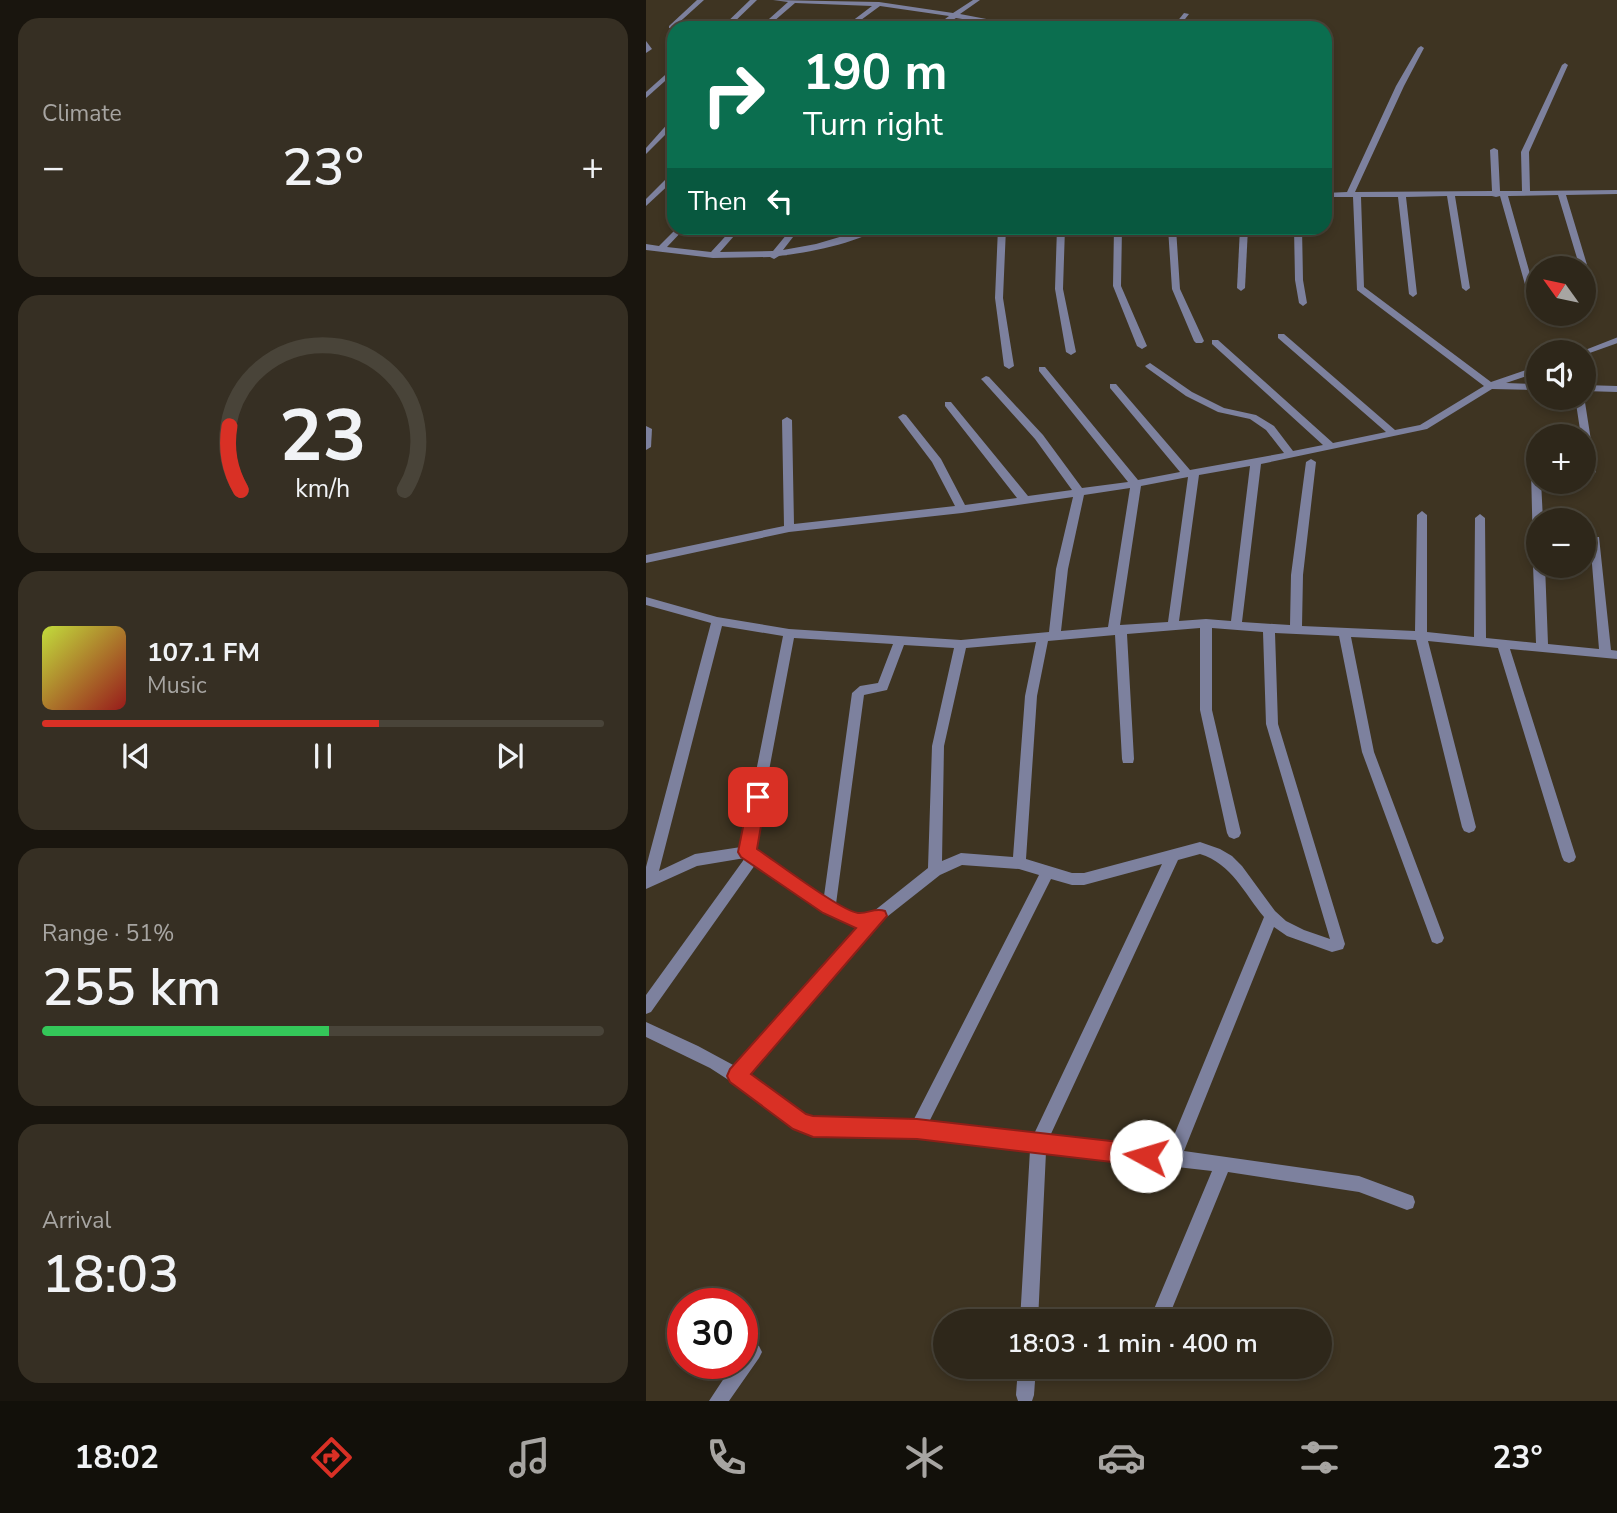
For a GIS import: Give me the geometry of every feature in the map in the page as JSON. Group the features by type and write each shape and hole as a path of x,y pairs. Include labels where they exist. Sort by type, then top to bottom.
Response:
{"street":[{"path":"677,21 701,0"},
{"path":"732,21 754,0"},
{"path":"776,0 875,3 987,21"},
{"path":"909,8 921,0"},
{"path":"948,21 977,0"},
{"path":"771,21 797,1"},
{"path":"854,21 875,3"},
{"path":"1180,21 1186,14"},
{"path":"646,43 649,49 646,51"},
{"path":"1421,48 1400,86 1353,196 1360,288 1490,386 1526,387"},
{"path":"1526,194 1525,152 1565,65"},
{"path":"646,96 667,76"},
{"path":"646,152 667,130"},
{"path":"1494,150 1500,195 1526,276"},
{"path":"646,204 667,183"},
{"path":"1332,195 1617,192"},
{"path":"1561,193 1580,256"},
{"path":"1451,195 1466,288"},
{"path":"1402,196 1413,294"},
{"path":"661,249 675,235"},
{"path":"713,255 731,235"},
{"path":"774,256 790,235"},
{"path":"646,247 739,258 774,256 857,235"},
{"path":"1002,235 999,298 1009,366"},
{"path":"1061,235 1059,289 1071,352"},
{"path":"1118,235 1117,286 1142,346"},
{"path":"1172,235 1176,289 1199,341"},
{"path":"1241,288 1244,235"},
{"path":"1298,235 1299,280 1303,303"},
{"path":"1281,336 1394,434"},
{"path":"1596,348 1617,340"},
{"path":"1215,342 1331,447"},
{"path":"1150,366 1189,394 1221,410 1253,417 1270,428 1291,455"},
{"path":"1042,369 1136,484 1117,629 1128,759"},
{"path":"646,559 789,528 962,509 1136,484 1394,434 1423,427 1490,386 1526,373"},
{"path":"986,379 1039,437 1079,492 1049,636 1031,696 1019,863"},
{"path":"1113,386 1190,474 1173,625"},
{"path":"1596,388 1617,389"},
{"path":"948,404 1025,500"},
{"path":"903,417 937,461 962,509"},
{"path":"787,420 789,528"},
{"path":"646,447 647,429"},
{"path":"1236,625 1256,462"},
{"path":"1296,630 1297,575 1310,462"},
{"path":"1422,516 1421,636 1469,827"},
{"path":"1480,518 1480,641"},
{"path":"646,601 717,621 789,633 961,644 1205,623 1421,636 1611,654 1596,547"},
{"path":"1539,578 1542,648"},
{"path":"647,883 717,621"},
{"path":"1205,623 1206,710 1234,833"},
{"path":"737,1076 878,916 935,871 961,859 1019,863 1072,879 1084,879 1200,848 1216,852 1232,863 1283,927 1332,946 1337,942 1272,724 1269,628"},
{"path":"1344,632 1368,752 1437,938"},
{"path":"646,1007 751,854 789,633"},
{"path":"829,907 858,693 864,689 883,687 900,640"},
{"path":"935,871 938,746 961,644"},
{"path":"1503,644 1569,857"},
{"path":"647,883 695,860 751,854 829,907 857,921 878,916"},
{"path":"1030,1309 1038,1144 1173,856"},
{"path":"917,1129 1048,870"},
{"path":"1173,1158 1269,921"},
{"path":"646,1029 709,1059 800,1122 813,1126 917,1129 1223,1164 1359,1184 1407,1202"},
{"path":"1163,1309 1223,1164"},
{"path":"718,1401 734,1379"},
{"path":"1025,1395 1026,1379"}],"route":[{"path":"758,797 747,852 829,907 857,921 878,916 737,1076 800,1122 813,1126 917,1129 1146,1156"}]}
